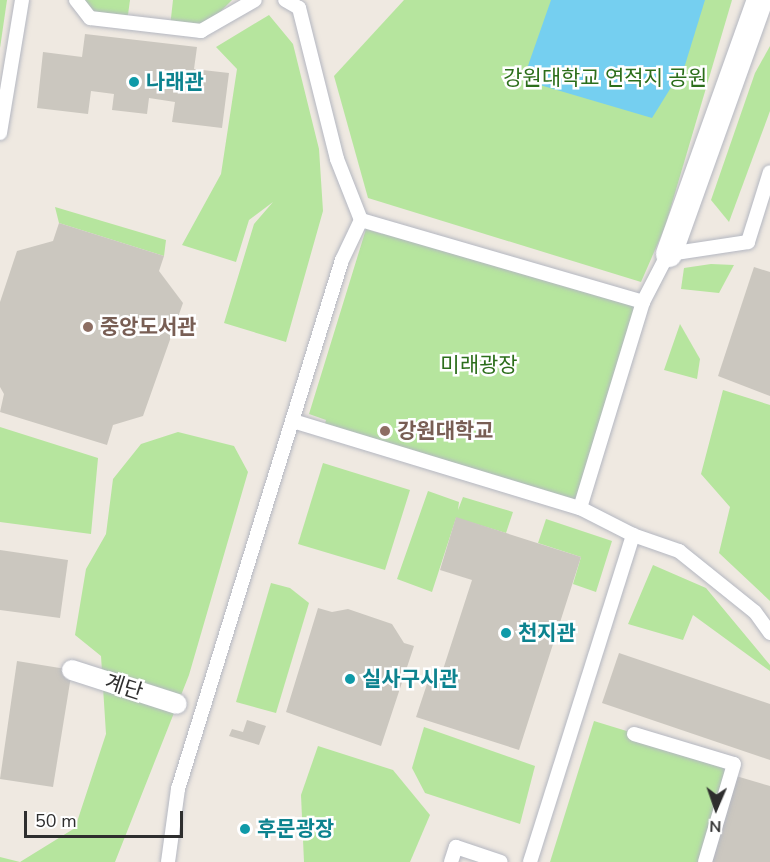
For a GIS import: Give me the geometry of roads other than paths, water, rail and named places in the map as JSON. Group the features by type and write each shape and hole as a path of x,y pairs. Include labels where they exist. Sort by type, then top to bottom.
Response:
{"street":[{"path":"669,254 760,0"},
{"name":"계단","path":"72,670 177,704"}],"lane":[{"path":"0,133 5,120 22,0"},
{"path":"76,0 90,18 201,31 255,0"},
{"path":"168,862 178,789 342,260 361,220 337,159 299,8 285,0"},
{"path":"580,508 643,302 669,254 748,0"},
{"path":"669,254 748,242 770,172"},
{"path":"361,220 643,302"},
{"path":"293,421 580,508 633,535 680,550 754,612 770,633"},
{"path":"530,862 633,535"},
{"path":"634,734 734,764 705,862"},
{"path":"451,862 456,847 501,862"}],"water":[{"path":"551,0 705,0 685,65 652,118 523,80"}],"place":[{"name":"나래관","path":"134,82"},
{"name":"중앙도서관","path":"88,327"},
{"name":"강원대학교","path":"385,431"},
{"name":"천지관","path":"506,633"},
{"name":"실사구시관","path":"350,679"},
{"name":"후문광장","path":"245,829"}],"park label":[{"name":"강원대학교 연적지 공원","path":"605,78"},
{"name":"미래광장","path":"479,365"}]}
